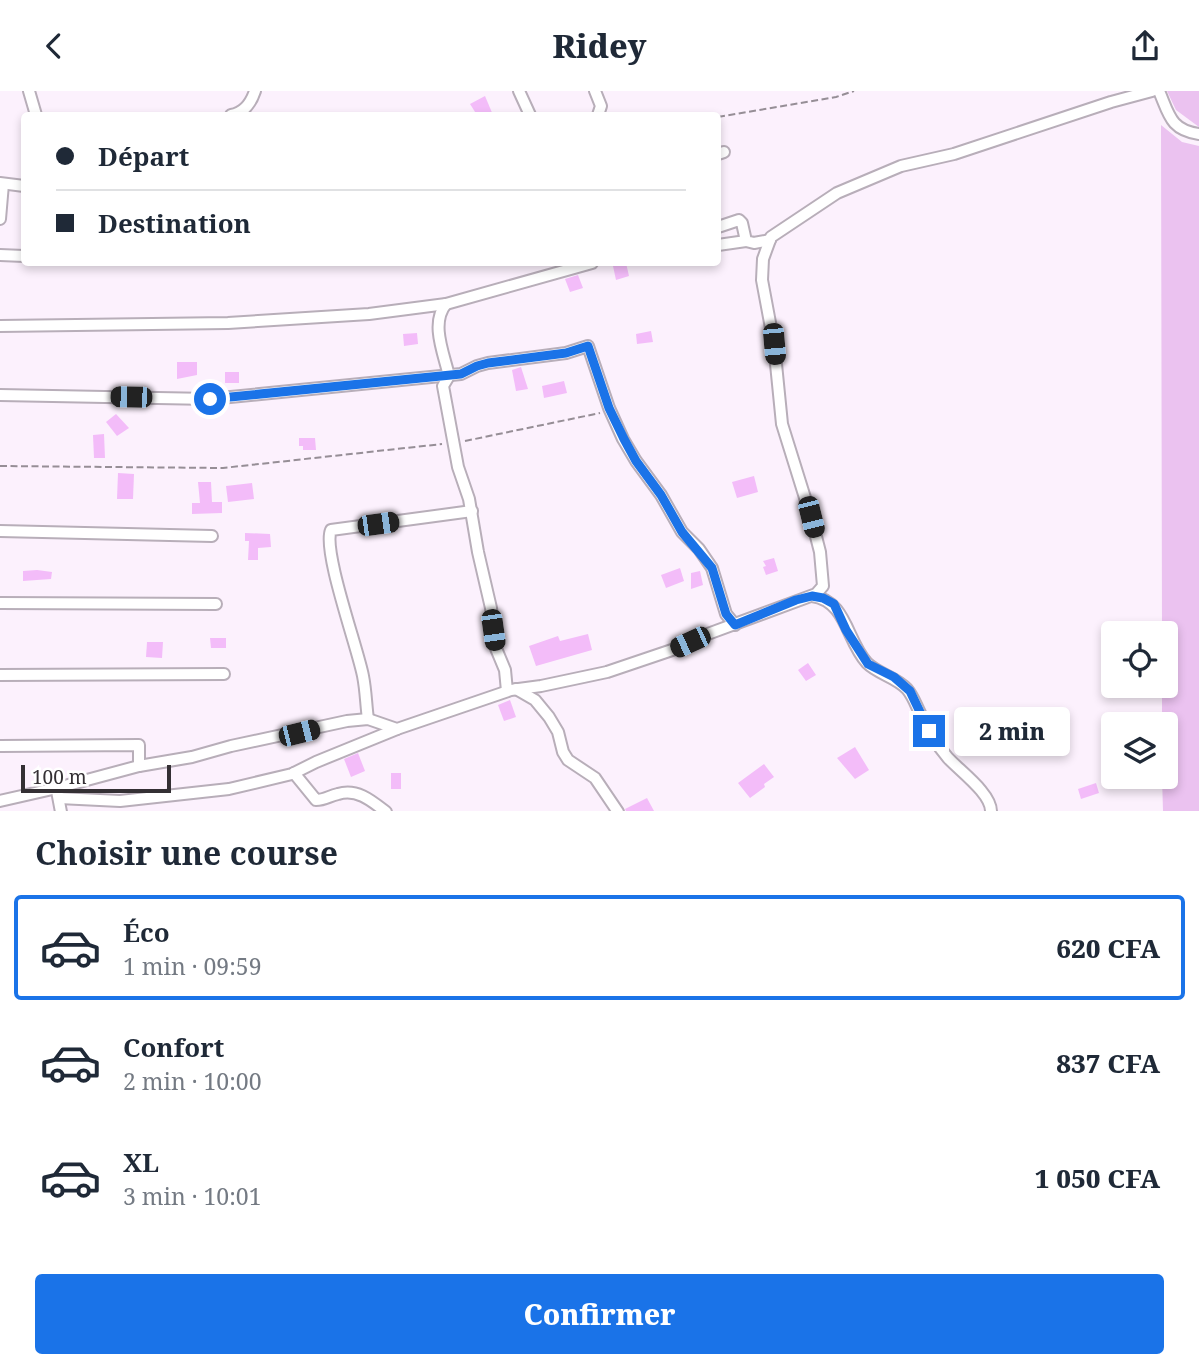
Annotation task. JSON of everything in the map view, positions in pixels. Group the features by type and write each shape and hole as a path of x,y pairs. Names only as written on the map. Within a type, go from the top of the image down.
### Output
{"street":[{"path":"29,91 35,112"},
{"path":"241,112 251,103 255,91"},
{"path":"519,91 529,112"},
{"path":"595,91 600,106 599,112"},
{"path":"721,245 770,240 837,193 892,170 965,151 1099,106 1153,91"},
{"path":"1158,91 1166,113 1178,128 1199,134"},
{"path":"0,219 2,184 21,186"},
{"path":"721,226 739,220 746,241"},
{"path":"770,240 763,259 762,280 774,344 782,424 820,552 823,586 812,596"},
{"path":"0,255 21,256"},
{"path":"0,326 228,323 369,314 446,304 581,266"},
{"path":"446,304 439,312 437,324 454,443 458,467 472,511 491,608 495,646 512,690 535,700 558,732 568,760 595,778 618,811"},
{"path":"0,395 210,399 434,377 446,381 488,363 566,353 588,346 610,411 636,461 661,495 682,532 712,568 726,614 735,625"},
{"path":"368,719 363,675 350,632 328,536 331,530 472,511"},
{"path":"0,531 212,536"},
{"path":"58,793 120,801 229,789 294,773 326,757 397,729 512,690 607,672 812,596 834,604 846,630 868,664 894,677 910,691 929,731 948,758 992,806 991,811"},
{"path":"0,603 216,604"},
{"path":"0,675 224,674"},
{"path":"0,801 58,793 139,766 192,757 231,746 347,722 368,719 397,729"},
{"path":"0,746 139,745 139,766"},
{"path":"294,773 316,800 326,800 339,793 354,792 386,811"},
{"path":"58,793 61,811"}],"path":[{"path":"721,116 836,97 854,91"},
{"path":"0,466 223,468 454,443 610,411"}],"shaded area":[{"path":"1167,91 1199,91 1199,127 1176,110"},
{"path":"1161,125 1182,142 1199,146 1199,811 1163,811 1162,789 1178,789 1178,712 1162,712 1162,698 1178,698 1178,621 1162,621"}],"building":[{"path":"485,96 492,112 475,112 470,104"},
{"path":"613,266 627,266 629,276 616,280"},
{"path":"578,275 583,288 570,292 565,279"},
{"path":"651,331 653,342 637,344 636,334"},
{"path":"417,333 418,344 404,346 403,334"},
{"path":"177,362 197,362 197,375 177,379"},
{"path":"521,367 528,389 516,391 512,370"},
{"path":"225,372 239,372 239,383 225,383"},
{"path":"564,381 567,393 544,398 542,386"},
{"path":"116,414 129,428 117,436 106,422"},
{"path":"104,434 105,458 94,458 93,435"},
{"path":"299,438 315,438 316,450 303,450 303,446 299,446"},
{"path":"118,473 134,474 133,499 117,499"},
{"path":"754,476 758,492 737,498 732,482"},
{"path":"198,482 211,482 212,502 222,502 222,513 192,514 192,503 200,503"},
{"path":"252,483 254,499 228,502 226,486"},
{"path":"245,533 270,534 271,547 258,548 258,560 248,560 249,541 245,541"},
{"path":"774,558 778,571 766,575 763,561"},
{"path":"680,568 684,581 666,588 661,575"},
{"path":"23,571 52,572 51,579 23,581"},
{"path":"700,571 703,585 691,589 691,573"},
{"path":"588,634 592,650 536,666 529,646 558,636 560,641"},
{"path":"210,638 226,638 226,648 211,648"},
{"path":"147,642 163,642 162,658 146,657"},
{"path":"808,663 816,675 806,681 798,670"},
{"path":"510,700 516,717 504,721 498,705"},
{"path":"855,747 869,770 855,779 837,758"},
{"path":"358,753 365,771 351,777 344,759"},
{"path":"764,764 774,777 750,798 738,783"},
{"path":"391,773 401,773 401,789 391,789"},
{"path":"1096,783 1099,793 1081,799 1078,789"},
{"path":"647,798 654,811 626,811 625,809"}],"route":[{"path":"210,399 461,374 488,363 566,353 588,346 609,408 624,439 682,532 699,549 712,568 726,614 735,625 812,596 834,604 846,630 868,664 894,677 910,691 929,731"}]}
